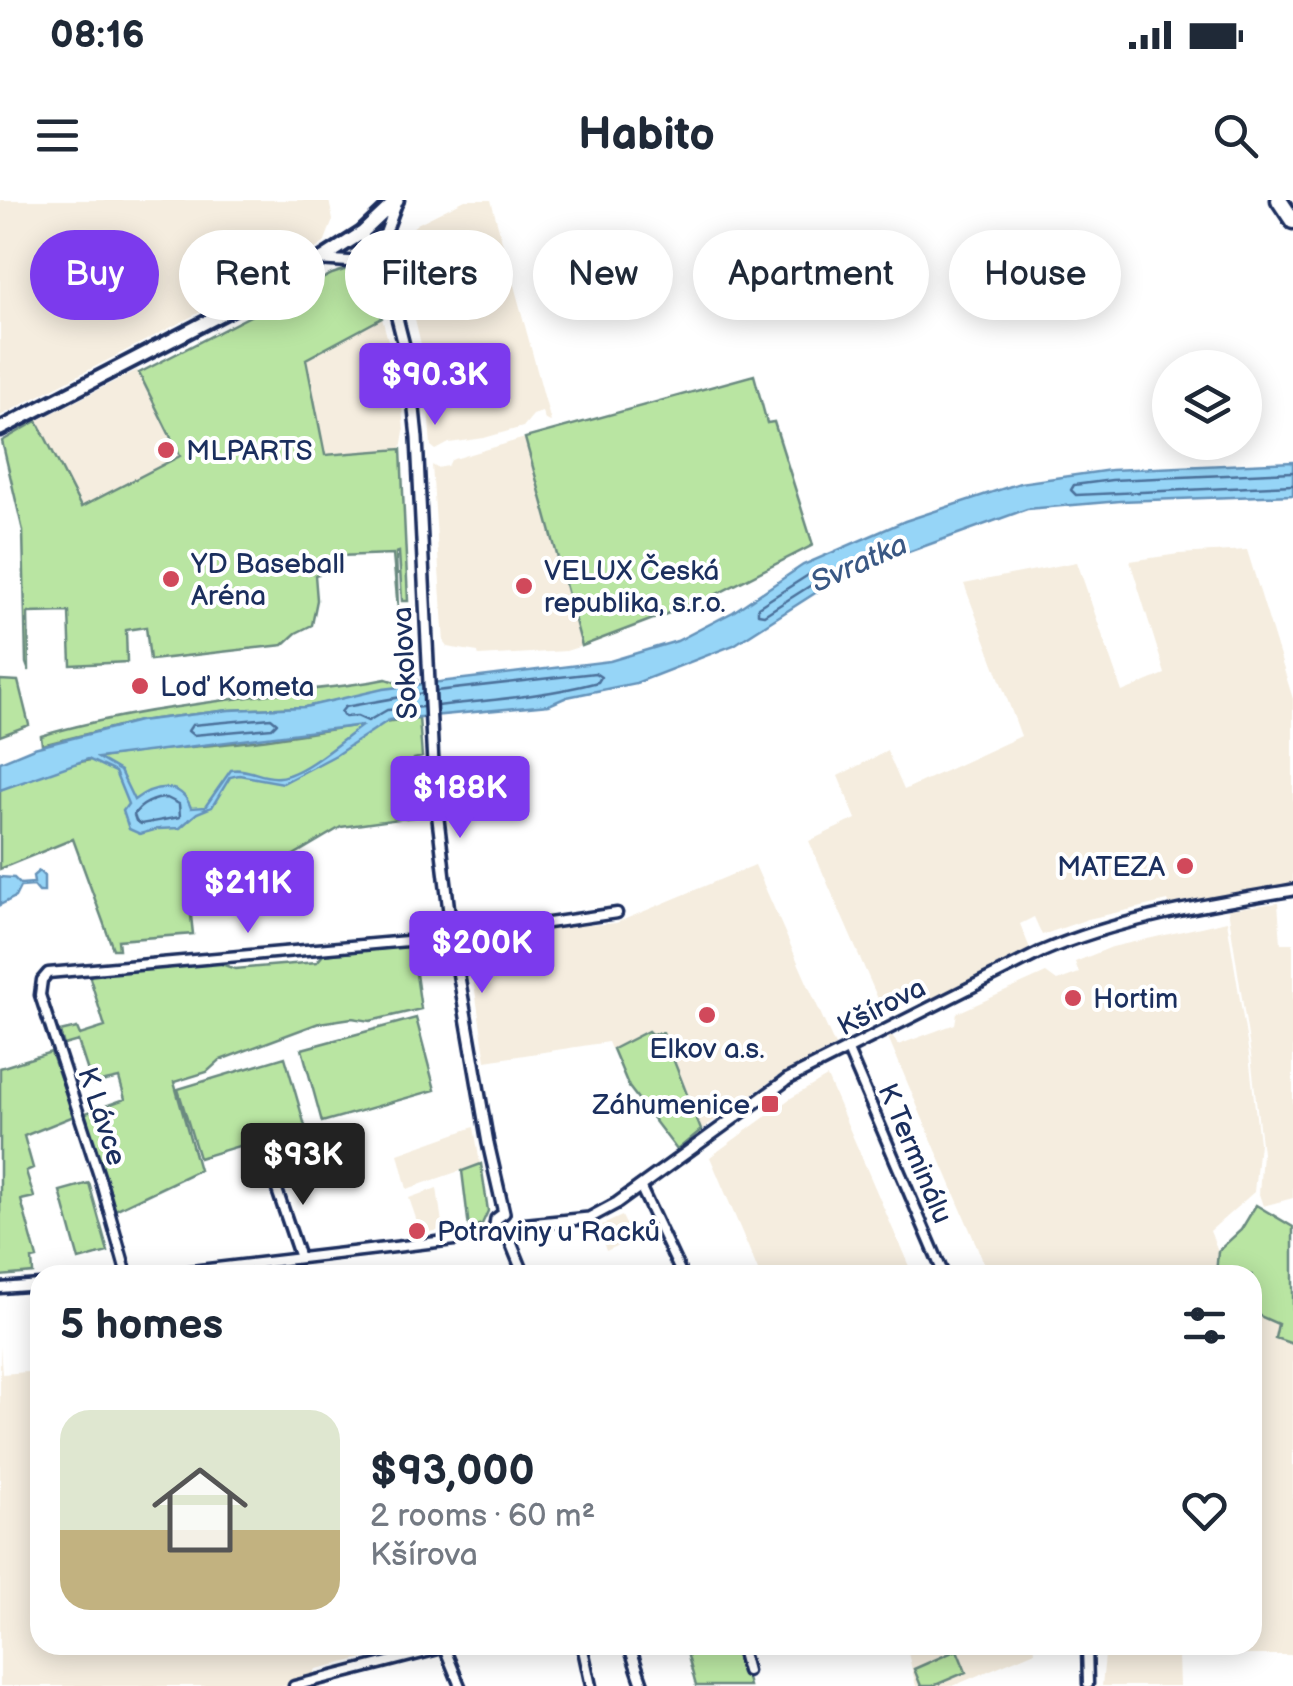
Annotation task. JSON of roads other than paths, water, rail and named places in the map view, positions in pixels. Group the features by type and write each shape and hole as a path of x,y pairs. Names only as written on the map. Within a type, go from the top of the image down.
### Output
{"highway":[{"path":"1279,200 1293,221"}],"main road":[{"path":"365,230 398,200"},
{"path":"0,429 209,320"}],"street":[{"path":"387,230 398,200"},
{"name":"Sokolova","path":"398,320 410,369 430,732 452,938 504,1213"},
{"name":"Kšírova","path":"520,1226 590,1218 617,1204 775,1087 846,1048 1076,937 1215,903 1293,890"},
{"path":"452,938 618,913"},
{"name":"K Lávce","path":"124,1265 40,995 42,980 48,973 452,938"},
{"name":"K Terminálu","path":"846,1048 940,1265"},
{"path":"270,1170 300,1258"},
{"path":"640,1186 677,1265"},
{"path":"504,1213 514,1215 520,1226 516,1235 500,1236 496,1219 504,1213"},
{"path":"241,1265 471,1238 496,1230"},
{"path":"509,1238 520,1265"},
{"path":"0,1288 30,1286"},
{"path":"294,1686 416,1655"},
{"path":"451,1655 460,1686"},
{"path":"584,1655 591,1686"},
{"path":"632,1655 643,1686"},
{"path":"743,1655 748,1671"},
{"path":"1087,1655 1088,1684"}],"water":[{"name":"Svratka","path":"1293,462 1293,495 1120,501 1027,509 842,576 734,645 636,683 567,697 549,705 389,720 336,755 283,783 230,777 212,807 197,813 180,828 140,834 129,829 123,811 128,804 115,772 88,759 0,790 0,762 34,748 139,721 229,710 305,707 383,689 610,661 677,641 733,612 803,565 905,521 1020,483 1111,470","holes":["363,725 311,764 289,775 273,777 231,770 205,807 191,808 181,793 166,788 134,800 120,771 98,758"]},
{"path":"39,871 44,876 44,892 34,886 20,887 15,897 0,905 0,877 14,878 20,884 34,883 33,876"}],"place":[{"name":"MLPARTS","path":"166,450"},
{"name":"YD Baseball Aréna","path":"171,579"},
{"name":"VELUX Česká republika, s.r.o.","path":"524,586"},
{"name":"Loď Kometa","path":"140,686"},
{"name":"MATEZA","path":"1185,866"},
{"name":"Hortim","path":"1073,998"},
{"name":"Elkov a.s.","path":"707,1015"},
{"name":"Záhumenice","path":"770,1104"},
{"name":"Potraviny u Racků","path":"417,1231"}]}
